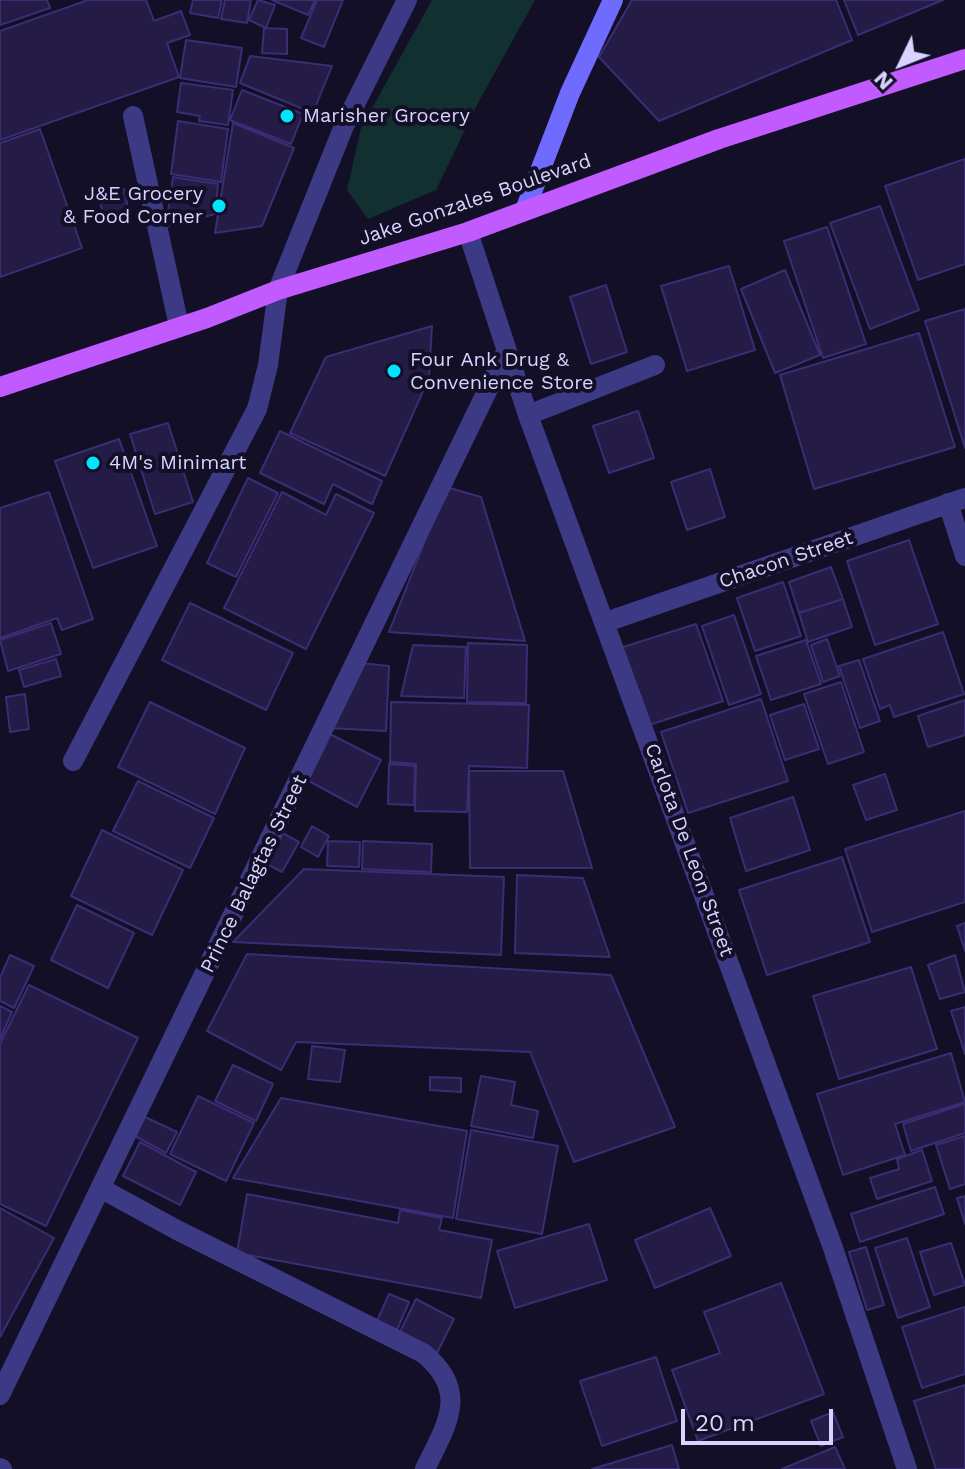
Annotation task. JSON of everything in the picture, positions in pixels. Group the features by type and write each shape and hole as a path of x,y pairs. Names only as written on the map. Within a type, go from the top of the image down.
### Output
{"main road":[{"name":"Jake Gonzales Boulevard","path":"0,387 278,290 468,232 719,139 965,59"}],"street":[{"path":"73,761 257,409 268,365 278,290 344,126 407,0"},
{"path":"525,210 570,93 613,0"},
{"path":"133,116 179,326"},
{"name":"Carlota De Leon Street","path":"468,232 528,415 833,1248 907,1469"},
{"name":"Prince Balagtas Street","path":"0,1395 506,352"},
{"path":"528,415 655,365"},
{"path":"956,501 965,556"},
{"name":"Chacon Street","path":"606,622 956,501"},
{"path":"102,1189 423,1353 437,1364 447,1377 452,1394 450,1412 425,1469"}],"green space":[{"path":"432,0 535,0 478,103 436,190 368,219 347,190 361,128"}],"building":[{"path":"0,0 47,0 50,8 0,25"},
{"path":"88,0 146,0 154,21 181,11 190,35 167,43 179,77 0,140 0,31"},
{"path":"193,0 222,0 218,18 190,13"},
{"path":"225,0 251,0 247,23 221,19"},
{"path":"258,0 275,5 266,28 249,20"},
{"path":"272,0 315,0 308,15"},
{"path":"317,0 343,0 324,47 301,38"},
{"path":"632,0 836,0 852,40 659,121 599,57"},
{"path":"844,0 943,0 858,35"},
{"path":"264,28 287,29 287,54 262,53"},
{"path":"186,40 242,48 236,87 180,78"},
{"path":"250,56 332,66 313,113 240,83"},
{"path":"181,83 233,90 228,125 199,121 200,116 177,112"},
{"path":"242,90 303,114 291,144 230,120"},
{"path":"178,121 228,129 221,182 171,174"},
{"path":"233,123 294,148 262,226 215,233"},
{"path":"40,129 82,248 0,277 0,143"},
{"path":"965,159 965,264 918,280 885,186"},
{"path":"173,177 218,184 215,214 166,227"},
{"path":"124,189 129,212 104,218 98,195"},
{"path":"880,206 919,310 870,329 830,223"},
{"path":"827,227 866,344 823,358 784,241"},
{"path":"729,266 755,350 687,371 661,286"},
{"path":"785,270 820,355 775,373 741,289"},
{"path":"606,285 627,352 591,364 570,297"},
{"path":"965,309 965,448 925,321"},
{"path":"432,326 429,378 385,476 290,433 326,357"},
{"path":"919,333 955,447 814,489 780,375"},
{"path":"638,411 654,458 609,473 593,426"},
{"path":"168,423 193,502 155,514 130,434"},
{"path":"280,431 382,481 372,504 333,484 324,504 260,473"},
{"path":"119,439 157,546 93,568 55,461"},
{"path":"710,469 725,517 687,530 671,482"},
{"path":"248,478 278,493 236,577 207,563"},
{"path":"446,487 481,497 525,641 389,632"},
{"path":"49,492 93,619 62,630 57,618 0,638 0,508"},
{"path":"282,492 326,515 336,494 374,513 306,649 224,608"},
{"path":"909,540 938,624 875,645 847,561"},
{"path":"831,567 843,599 799,613 789,582"},
{"path":"783,582 801,636 755,651 737,598"},
{"path":"843,599 852,627 808,642 799,613"},
{"path":"190,603 293,653 266,710 162,660"},
{"path":"734,615 761,694 729,705 702,626"},
{"path":"51,623 61,654 8,671 0,640"},
{"path":"696,624 723,701 646,726 620,648"},
{"path":"943,632 964,694 894,717 890,705 880,709 863,659"},
{"path":"827,639 840,676 823,682 811,645"},
{"path":"806,640 821,684 771,700 756,656"},
{"path":"468,643 527,645 526,703 467,702"},
{"path":"413,645 466,647 464,698 401,696"},
{"path":"56,659 61,676 24,687 19,670"},
{"path":"859,660 880,721 860,728 839,666"},
{"path":"359,663 389,666 386,731 327,728"},
{"path":"841,682 864,752 828,764 804,694"},
{"path":"25,694 29,729 10,732 6,697"},
{"path":"761,699 788,781 688,813 661,732"},
{"path":"965,700 965,735 928,747 918,716"},
{"path":"150,702 245,748 215,814 118,767"},
{"path":"391,702 529,705 527,768 469,766 467,812 415,811 416,764 390,762"},
{"path":"804,704 819,749 785,760 770,715"},
{"path":"328,733 381,760 357,807 305,779"},
{"path":"389,764 415,766 414,805 388,804"},
{"path":"469,771 563,771 592,868 470,868"},
{"path":"885,774 897,810 866,820 853,785"},
{"path":"138,781 214,818 190,868 113,831"},
{"path":"793,797 810,850 746,871 730,818"},
{"path":"965,811 965,902 872,932 845,849"},
{"path":"312,826 329,836 318,857 301,847"},
{"path":"102,830 183,870 152,935 71,896"},
{"path":"279,831 299,842 282,872 261,861"},
{"path":"328,841 360,842 359,867 327,866"},
{"path":"363,841 432,844 431,872 362,869"},
{"path":"842,857 870,942 767,975 739,890"},
{"path":"304,869 504,877 501,955 233,942"},
{"path":"517,875 583,878 610,957 515,953"},
{"path":"77,905 134,933 108,988 51,960"},
{"path":"965,923 965,951 957,926"},
{"path":"247,954 611,975 675,1127 574,1162 530,1052 296,1042 281,1070 207,1031"},
{"path":"10,955 34,966 14,1008 0,1001 0,978"},
{"path":"955,955 965,992 940,999 928,965"},
{"path":"911,967 937,1049 839,1079 813,996"},
{"path":"29,985 138,1038 46,1226 0,1204 0,1044"},
{"path":"0,1006 12,1012 0,1039"},
{"path":"965,1007 965,1054 951,1011"},
{"path":"312,1046 345,1050 340,1082 308,1079"},
{"path":"951,1053 965,1102 895,1124 905,1155 843,1175 817,1094"},
{"path":"233,1065 273,1084 256,1121 215,1101"},
{"path":"481,1076 515,1082 511,1105 538,1111 533,1138 471,1126"},
{"path":"430,1077 461,1078 461,1092 430,1090"},
{"path":"198,1096 254,1123 226,1181 170,1154"},
{"path":"281,1098 467,1131 453,1218 233,1178"},
{"path":"965,1104 965,1133 911,1151 903,1124"},
{"path":"145,1117 177,1132 166,1153 135,1136"},
{"path":"471,1130 558,1146 542,1234 456,1219"},
{"path":"965,1136 965,1184 950,1189 936,1145"},
{"path":"140,1142 196,1172 180,1205 123,1176"},
{"path":"922,1150 932,1181 877,1199 870,1178 899,1169 897,1159"},
{"path":"935,1187 944,1214 860,1242 851,1214"},
{"path":"247,1194 398,1223 400,1210 442,1218 439,1230 492,1240 481,1298 237,1253"},
{"path":"965,1196 965,1224 957,1198"},
{"path":"0,1208 54,1238 0,1337"},
{"path":"710,1208 731,1256 655,1288 635,1240"},
{"path":"589,1224 607,1280 515,1308 497,1251"},
{"path":"907,1238 930,1307 898,1318 875,1248"},
{"path":"951,1243 965,1285 934,1295 920,1252"},
{"path":"866,1247 884,1305 867,1310 849,1252"},
{"path":"781,1283 824,1394 698,1441 672,1370 720,1353 704,1312"},
{"path":"389,1294 409,1302 397,1330 377,1321"},
{"path":"416,1299 454,1319 437,1353 399,1334"},
{"path":"965,1307 965,1374 922,1388 902,1327"},
{"path":"656,1357 677,1421 602,1446 580,1381"},
{"path":"965,1385 965,1469 936,1469 914,1401"},
{"path":"833,1412 843,1437 821,1446 811,1421"},
{"path":"672,1445 679,1469 592,1469"},
{"path":"835,1447 845,1469 782,1469"}],"place":[{"name":"Marisher Grocery","path":"287,116"},
{"name":"J&E Grocery & Food Corner","path":"219,206"},
{"name":"Four Ank Drug & Convenience Store","path":"394,371"},
{"name":"4M's Minimart","path":"93,463"}]}
